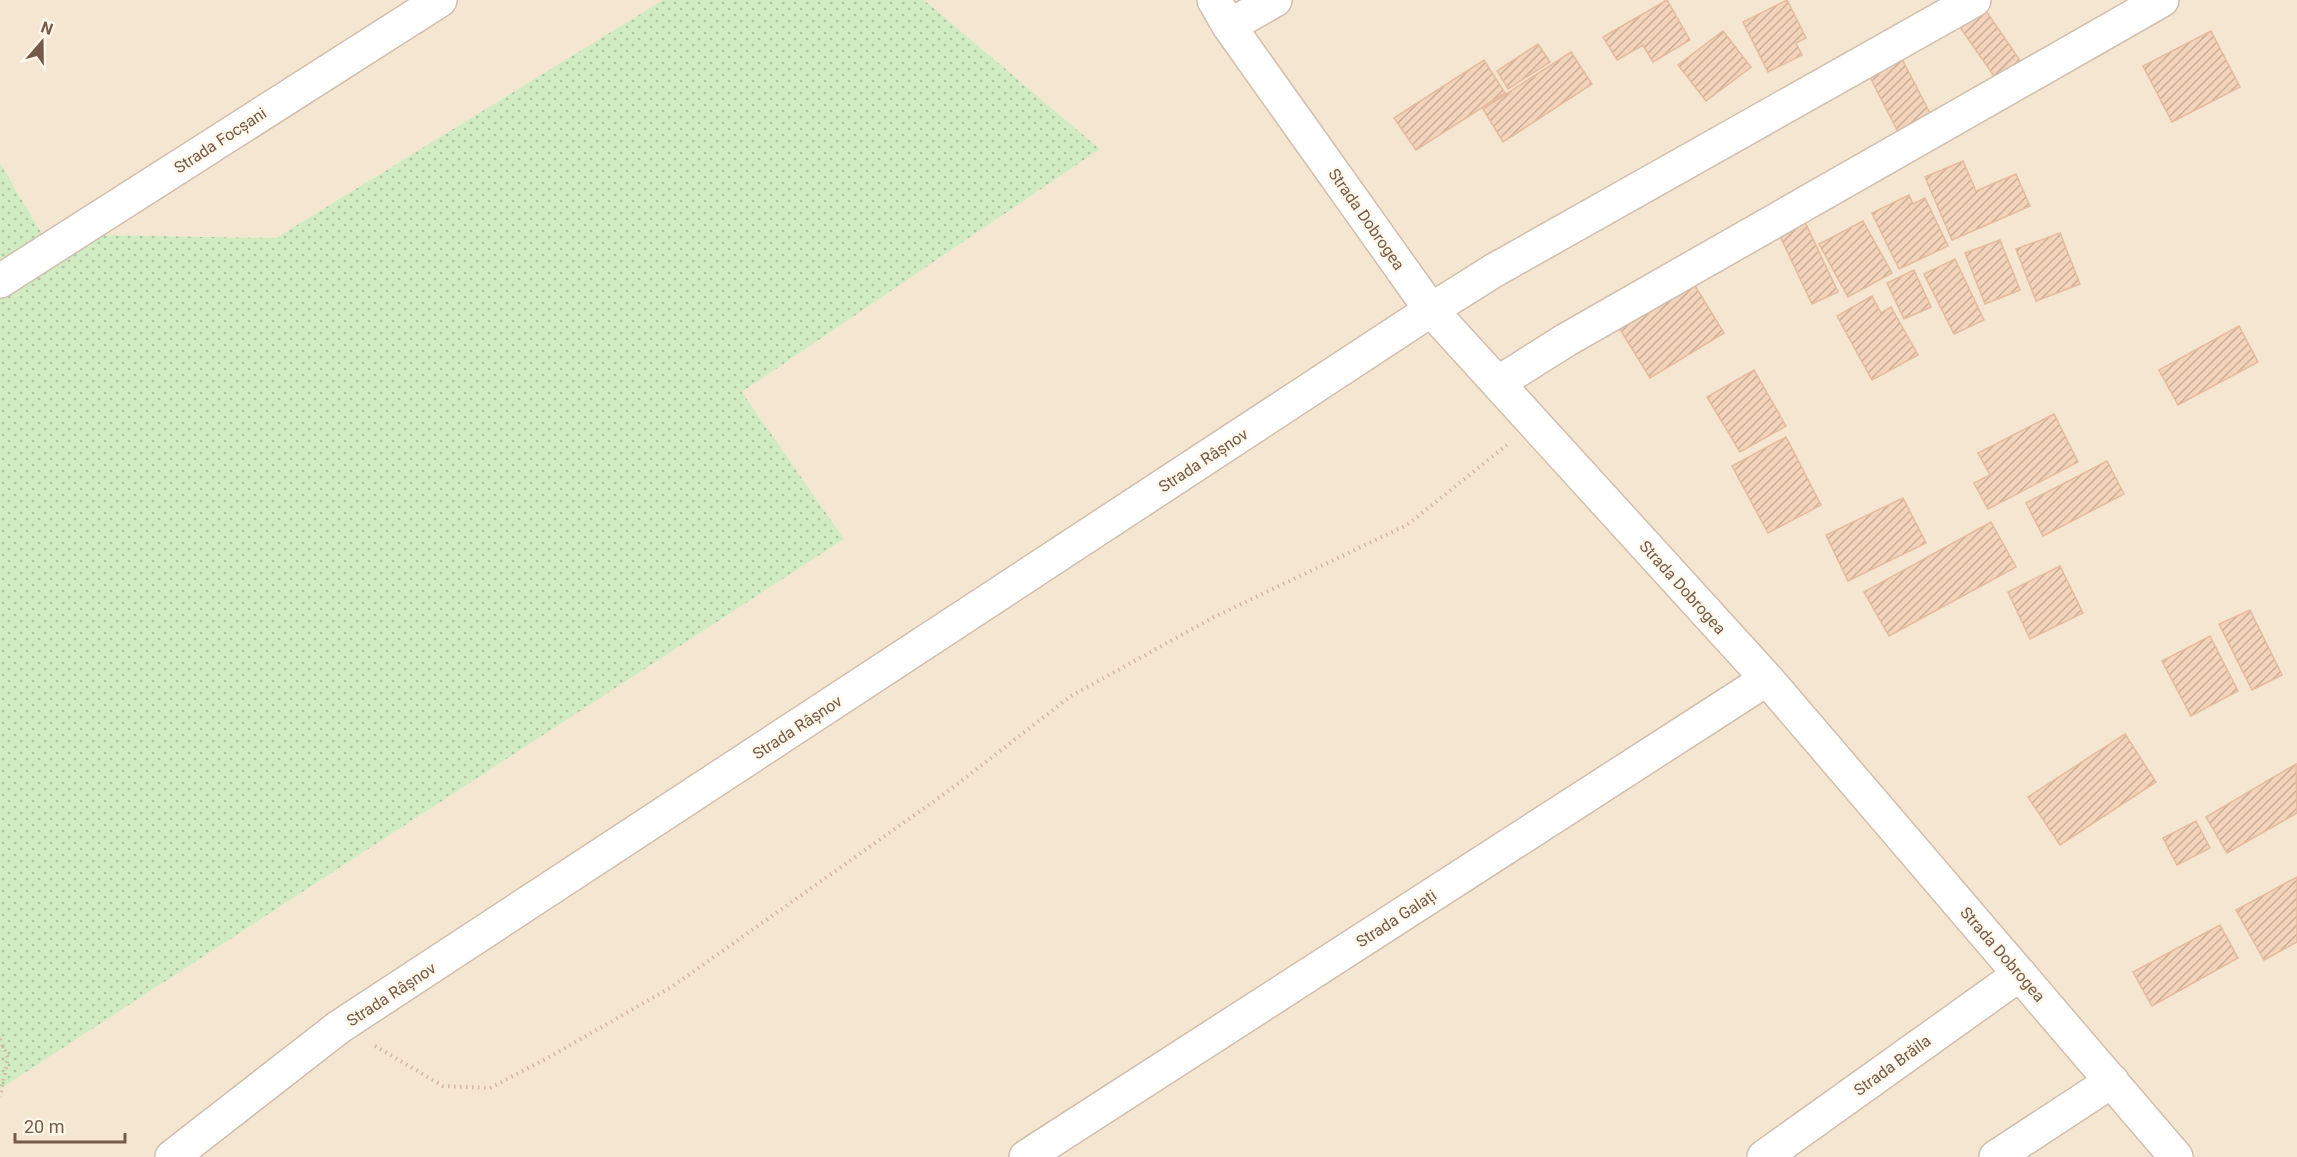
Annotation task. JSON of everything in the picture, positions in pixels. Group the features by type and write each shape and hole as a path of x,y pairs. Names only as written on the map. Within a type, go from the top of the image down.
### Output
{"street":[{"name":"Strada Focșani","path":"0,281 440,0"},
{"path":"1222,13 1275,0"},
{"name":"Strada Râșnov","path":"172,1157 339,1028 1431,310 1493,271 1974,0"},
{"path":"1498,383 1566,340 2162,0"},
{"name":"Strada Dobrogea","path":"1222,13 1431,310 1767,679 2176,1157"},
{"name":"Strada Galați","path":"1026,1157 1767,679"},
{"name":"Strada Brăila","path":"1764,1157 2020,974"},
{"path":"1996,1157 2112,1081"}],"path":[{"path":"339,1028 400,1059 443,1086 490,1088 553,1055 673,986 947,792 1071,696 1214,616 1407,525 1535,423"},
{"path":"0,1039 8,1058 0,1097"}],"shaded area":[{"path":"0,0 663,0 276,238 42,234 0,163"},
{"path":"924,0 2297,0 2297,1157 0,1157 0,1089 844,539 742,392 1100,149"}],"green space":[{"path":"663,0 924,0 1100,149 742,392 844,539 0,1089 0,163 42,234 276,238"}],"building":[{"path":"1667,0 1690,40 1653,62 1643,45 1617,60 1603,37"},
{"path":"1787,0 1806,38 1796,43 1802,55 1768,72 1743,22"},
{"path":"1982,5 2021,62 1996,79 1957,23"},
{"path":"1723,31 1751,67 1706,101 1678,65"},
{"path":"2211,31 2240,87 2172,122 2143,66"},
{"path":"1538,44 1550,62 1508,89 1497,71"},
{"path":"1571,52 1592,84 1503,142 1483,109"},
{"path":"1902,59 1931,115 1898,132 1869,75"},
{"path":"1484,60 1505,93 1416,150 1394,118"},
{"path":"1963,161 1976,191 2016,174 2030,206 1952,240 1925,177"},
{"path":"1909,195 1913,204 1925,198 1948,246 1899,269 1872,213"},
{"path":"1804,220 1838,292 1812,304 1778,232"},
{"path":"1863,221 1892,273 1848,297 1819,244"},
{"path":"2060,233 2080,284 2036,301 2016,249"},
{"path":"2000,240 2020,290 1985,304 1965,253"},
{"path":"1955,259 1984,320 1954,334 1924,274"},
{"path":"1914,270 1931,307 1904,319 1887,283"},
{"path":"1692,281 1724,333 1650,378 1618,326"},
{"path":"1872,296 1881,313 1891,307 1918,355 1872,380 1837,316"},
{"path":"2239,326 2258,362 2178,405 2159,370"},
{"path":"1754,370 1786,426 1740,452 1707,397"},
{"path":"2054,414 2078,462 1988,509 1974,483 1990,475 1978,453"},
{"path":"1786,437 1821,505 1768,533 1732,466"},
{"path":"2107,461 2124,494 2043,536 2026,503"},
{"path":"1903,498 1926,543 1848,581 1826,535"},
{"path":"1991,522 2016,567 1889,636 1864,592"},
{"path":"2060,566 2083,613 2030,639 2008,592"},
{"path":"2250,610 2282,675 2252,690 2219,624"},
{"path":"2210,636 2238,691 2191,716 2162,661"},
{"path":"2125,734 2156,782 2060,845 2028,797"},
{"path":"2296,764 2297,813 2227,853 2206,817"},
{"path":"2196,821 2210,848 2177,865 2163,838"},
{"path":"2297,877 2297,942 2264,960 2236,910"},
{"path":"2220,925 2238,958 2152,1006 2133,972"}]}
